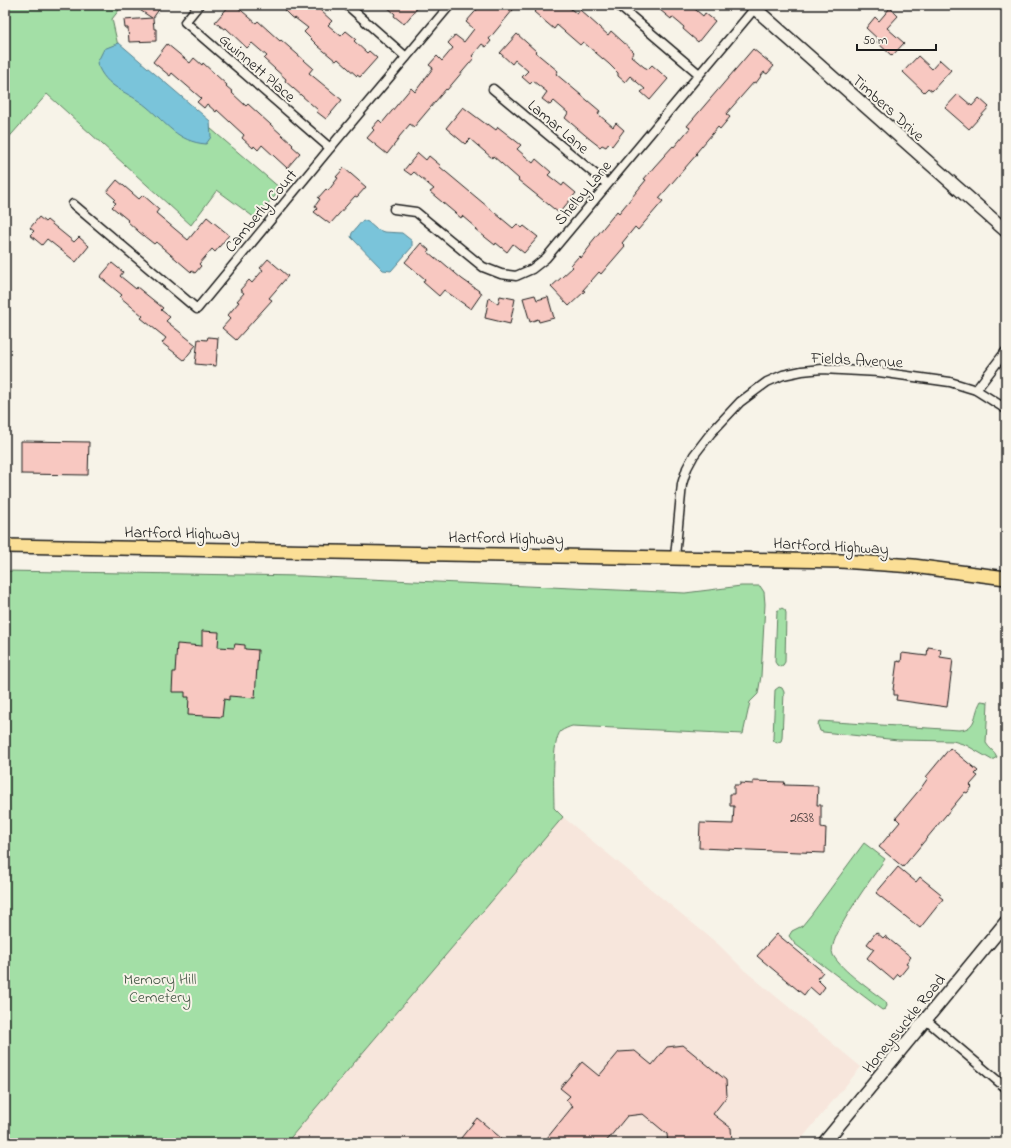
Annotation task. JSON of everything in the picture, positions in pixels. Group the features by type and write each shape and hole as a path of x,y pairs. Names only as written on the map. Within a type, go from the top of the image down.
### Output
{"main road":[{"name":"Hartford Highway","path":"5,546 841,561 913,566 1006,578"}],"street":[{"name":"Gwinnett Place","path":"199,5 185,22 330,148"},
{"path":"347,5 406,57"},
{"name":"Camberly Court","path":"73,204 198,308 450,5"},
{"path":"618,5 699,74"},
{"name":"Shelby Lane","path":"394,209 416,212 483,267 501,274 516,276 532,269 546,258 699,74 753,6"},
{"name":"Timbers Drive","path":"753,6 1005,229"},
{"name":"Lamar Lane","path":"493,89 607,184"},
{"path":"976,390 1006,351"},
{"name":"Fields Avenue","path":"674,557 682,484 687,468 694,455 711,433 740,402 767,382 783,375 822,369 854,370 916,376 950,382 976,390 1006,409"},
{"name":"Honeysuckle Road","path":"824,1143 1006,922"},
{"path":"926,1020 1006,1088"}],"shaded area":[{"path":"563,817 718,944 744,970 861,1067 798,1143 286,1143"}],"green space":[{"path":"5,5 123,5 112,19 119,50 281,189 255,218 217,190 191,225 47,94 5,142"},
{"name":"Memory Hill Cemetery","path":"5,571 301,576 685,593 741,586 760,586 764,592 765,604 761,676 758,694 750,702 743,734 572,726 561,731 558,736 554,755 554,808 563,817 286,1143 5,1143"},
{"path":"782,608 786,613 785,662 780,667 775,662 777,611"},
{"path":"779,687 782,688 784,692 782,738 781,741 777,743 773,738 775,690"},
{"path":"981,701 988,702 986,743 997,757 992,760 966,745 953,741 898,740 823,732 820,731 818,725 819,721 959,730 965,729 972,724"},
{"path":"864,843 885,859 843,922 836,936 833,947 833,955 850,974 886,1002 887,1006 882,1010 795,944 789,936 792,931 802,926 811,915"}],"water":[{"path":"119,43 210,121 211,137 206,144 188,140 180,136 147,107 118,89 106,79 97,63 104,49"},
{"path":"363,220 368,222 376,229 384,232 402,233 412,241 412,247 391,271 383,270 351,237 352,233"}],"building":[{"path":"132,5 162,5 153,18 154,29 156,29 156,41 129,42 128,28 125,28 124,20 152,18"},
{"path":"230,5 235,5 256,23 258,21 280,41 281,40 313,68 309,73 342,100 326,119 317,112 318,110 285,81 286,79 264,59 267,56 252,43 247,48 226,28 224,29 215,22"},
{"path":"279,5 316,5 332,21 328,25 341,36 346,31 356,39 354,41 367,53 369,51 377,58 360,77 357,76 338,59 336,61 318,46 304,32 308,28 295,18 294,19 291,17"},
{"path":"385,5 420,5 404,24 394,16 395,14"},
{"path":"481,5 517,5 489,39 491,41 486,47 482,44 472,56 474,58 447,90 446,89 414,127 410,124 387,154 367,138 374,130 372,128 379,120 382,123 411,88 415,92 433,68 429,65 437,56 442,61 453,48 448,43 455,35 464,42 474,29 466,22"},
{"path":"541,5 566,5 577,14 580,10 608,35 611,31 634,52 631,56 644,67 648,69 652,65 668,79 650,100 641,92 645,89 630,76 625,82 618,76 618,73 609,64 583,42 580,45 557,25 554,29 534,12"},
{"path":"654,5 690,5 703,16 705,13 715,21 698,42 683,29 684,27 672,17 671,19"},
{"path":"890,8 898,16 887,28 904,43 892,56 877,42 879,40 866,28 875,17 879,21"},
{"path":"517,34 536,51 535,52 558,71 556,74 600,111 598,114 613,127 616,123 624,130 612,146 609,143 606,147 602,145 600,147 591,140 565,118 568,113 554,101 550,105 542,99 547,92 533,81 530,84 522,77 528,71 515,60 512,64 500,53"},
{"path":"167,44 190,63 194,58 202,65 203,63 227,85 226,86 233,92 232,93 246,106 248,104 293,145 292,146 300,153 287,168 262,145 258,150 254,146 253,148 242,138 244,135 217,110 216,112 207,104 204,108 197,102 201,98 172,73 170,76 153,62"},
{"path":"753,49 774,66 767,74 764,72 756,83 754,82 726,114 730,117 720,129 718,127 659,198 663,201 638,230 635,227 622,243 625,246 601,274 599,272 583,290 585,291 569,306 551,287 573,267 571,265 579,256 581,258 591,245 590,244 617,211 619,213 646,180 644,179 654,167 690,128 687,126"},
{"path":"918,56 932,69 940,60 951,70 932,91 928,88 924,92 903,72"},
{"path":"958,94 972,106 979,98 989,107 969,129 945,108"},
{"path":"463,107 487,125 488,124 496,130 498,127 521,145 517,149 533,163 536,159 551,172 548,175 562,186 564,183 576,193 559,213 518,180 519,179 493,156 492,158 470,139 465,144 446,128"},
{"path":"418,153 426,160 429,156 513,228 517,224 522,228 524,226 538,237 524,253 513,244 507,252 496,243 495,245 462,216 461,218 430,192 434,189 414,172 411,175 404,170"},
{"path":"344,168 366,187 357,197 355,196 330,224 314,212 317,209 315,206 320,199 318,198 326,189 328,191 338,178 336,177"},
{"path":"117,180 139,199 143,195 159,209 156,213 188,240 207,217 229,235 215,252 212,249 199,264 201,266 195,273 192,271 191,272 156,242 154,244 139,232 127,221 128,220 112,207 116,203 113,201 115,199 107,192"},
{"path":"39,217 45,222 47,220 74,242 79,237 89,246 76,262 47,239 42,245 30,235 34,231 30,228"},
{"path":"421,243 429,250 428,252 440,262 441,261 462,279 482,293 471,309 444,290 439,296 423,282 425,279 405,262"},
{"path":"268,259 288,276 269,298 272,300 236,340 222,328 231,318 228,315 239,302 237,301 244,293 240,290 249,280 252,283 263,270 260,268"},
{"path":"112,263 123,272 120,276 136,289 137,287 163,308 161,310 170,317 166,321 196,345 184,360 162,343 166,338 141,318 143,316 120,297 122,295 100,277"},
{"path":"535,295 537,300 548,297 554,318 539,322 538,319 530,322 523,298"},
{"path":"500,296 515,299 510,324 485,318 489,298 498,304"},
{"path":"208,337 218,338 216,366 195,364 198,339 207,340"},
{"path":"21,441 89,442 88,475 21,474"},
{"path":"202,631 219,632 218,647 234,648 235,644 245,645 245,649 258,650 255,698 229,696 229,700 224,699 222,717 188,715 189,697 185,697 185,692 172,692 177,644 202,646"},
{"path":"928,647 941,649 940,657 953,659 947,707 896,700 897,695 894,695 893,690 897,661 901,662 902,653 927,656"},
{"path":"950,748 978,771 975,774 978,776 970,785 972,787 967,793 965,792 903,867 879,847 900,822 896,818 921,788 928,778 926,777"},
{"path":"753,781 785,782 784,785 818,786 817,805 821,805 821,827 826,828 825,853 699,848 700,823 733,824 734,806 730,806 730,794 734,794 734,785 740,785 740,783 753,784"},
{"path":"898,867 916,882 920,877 941,894 939,896 943,899 920,928 876,893"},
{"path":"876,932 883,938 885,936 911,957 906,963 909,965 900,976 898,974 893,980 867,958 874,949 867,944"},
{"path":"777,934 823,972 817,979 825,987 819,995 810,987 804,995 757,956"},
{"path":"683,1045 726,1080 727,1096 713,1114 731,1128 732,1143 668,1143 667,1134 643,1114 627,1116 605,1143 543,1143 573,1106 566,1100 570,1096 560,1088 582,1062 599,1076 619,1052 635,1051 652,1065 667,1047"},
{"path":"477,1118 507,1143 457,1143"}]}
